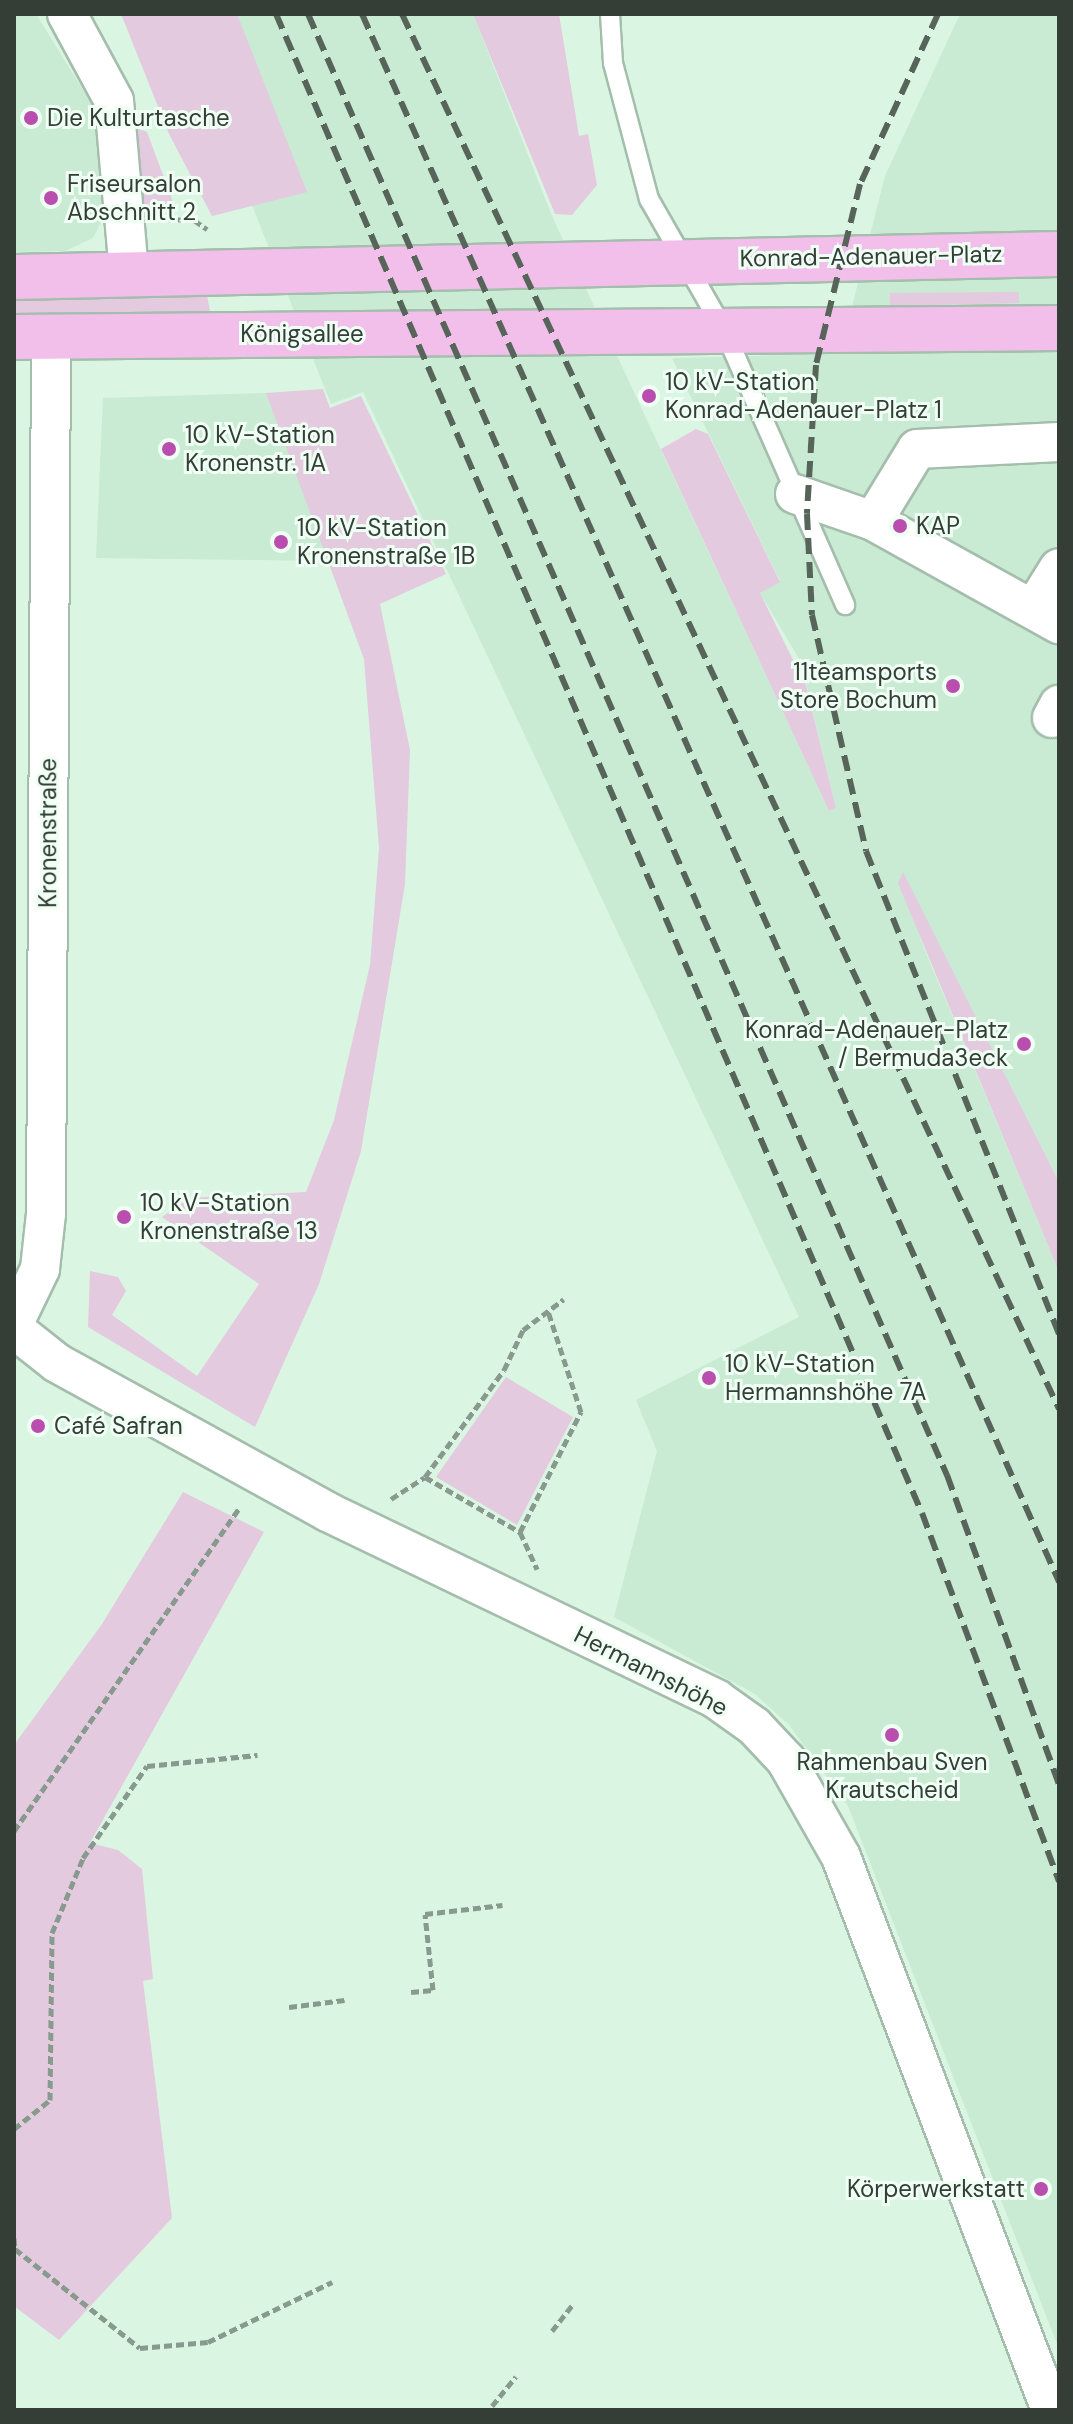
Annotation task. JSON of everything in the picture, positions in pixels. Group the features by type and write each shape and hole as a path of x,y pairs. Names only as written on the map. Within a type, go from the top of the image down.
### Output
{"main road":[{"name":"Konrad-Adenauer-Platz","path":"129,273 1059,254"},
{"path":"14,277 129,273"},
{"path":"723,328 1059,328"},
{"name":"Königsallee","path":"33,337 723,328"}],"street":[{"path":"67,14 114,101 129,273"},
{"name":"Kronenstraße","path":"14,1326 40,1269 46,1214 33,337"},
{"path":"873,521 917,449 1059,442"},
{"path":"795,494 873,521 1046,616 1059,568"},
{"name":"Hermannshöhe","path":"14,1326 57,1363 260,1474 543,1617 716,1699 754,1726 794,1773 841,1857 1051,2410"}],"lane":[{"path":"610,14 613,63 649,199 723,328 845,605"}],"path":[{"path":"147,218 194,220"},
{"path":"411,1487 425,1477 504,1370 523,1330 564,1299"},
{"path":"520,1532 581,1412 548,1311"},
{"path":"14,1831 260,1474"},
{"path":"425,1477 520,1532 536,1563 543,1617"},
{"path":"14,2129 50,2100 52,1933 83,1858 147,1766 257,1755"},
{"path":"411,1992 433,1990 425,1914 502,1905"},
{"path":"289,2007 345,2000"},
{"path":"14,2238 15,2249 140,2348 208,2342 332,2282"},
{"path":"552,2331 573,2304"},
{"path":"492,2406 516,2376"}],"shaded area":[{"path":"14,14 36,14 96,111 106,213 93,238 65,251 14,252"},
{"path":"121,14 237,14 307,192 212,216 169,134"},
{"path":"176,14 473,14 552,216 829,811 836,808 801,662 760,593 780,581 672,358 840,354 885,176 960,14 1059,14 1059,1182 903,873 921,941 1059,1272 1059,2349 848,1806 789,1725 755,1694 614,1617 657,1451 636,1400 799,1317 363,392 331,404"},
{"path":"473,14 559,14 579,136 588,134 597,185 572,215 555,214"},
{"path":"135,128 147,132 173,202 160,208 143,207"},
{"path":"1019,292 1019,303 890,306 890,293"},
{"path":"207,295 211,317 14,320 14,299"},
{"path":"323,389 330,408 361,396 446,574 380,604 410,750 405,884 361,1151 319,1284 255,1427 88,1327 90,1271 118,1277 126,1291 112,1315 197,1376 259,1284 162,1217 189,1198 306,1192 334,1120 370,965 379,848 364,659 266,393"},
{"path":"266,393 333,561 96,558 103,398"},
{"path":"696,429 708,434 780,582 760,593 795,664 800,661 836,808 829,811 661,449"},
{"path":"903,872 1059,1182 1059,1272 898,883"},
{"path":"506,1377 573,1417 517,1525 436,1477"},
{"path":"183,1492 264,1532 90,1843 118,1850 142,1869 153,1979 143,1981 172,2218 59,2340 14,2306 14,1745 102,1624"}],"railway":[{"path":"276,14 922,1513 1059,1881"},
{"path":"308,14 947,1475 1059,1784"},
{"path":"362,14 1059,1582"},
{"path":"402,14 1059,1409"},
{"path":"938,14 860,184 816,365 807,514 812,615 866,851 1059,1334"}],"place":[{"name":"Die Kulturtasche","path":"31,118"},
{"name":"Friseursalon Abschnitt 2","path":"51,198"},
{"name":"10 kV-Station Konrad-Adenauer-Platz 1","path":"649,396"},
{"name":"10 kV-Station Kronenstr. 1A","path":"169,449"},
{"name":"KAP","path":"900,526"},
{"name":"10 kV-Station Kronenstraße 1B","path":"281,542"},
{"name":"11teamsports Store Bochum","path":"953,686"},
{"name":"Konrad-Adenauer-Platz / Bermuda3eck","path":"1024,1044"},
{"name":"10 kV-Station Kronenstraße 13","path":"124,1217"},
{"name":"10 kV-Station Hermannshöhe 7A","path":"709,1378"},
{"name":"Café Safran","path":"38,1426"},
{"name":"Rahmenbau Sven Krautscheid","path":"892,1735"},
{"name":"Körperwerkstatt","path":"1041,2189"}]}
